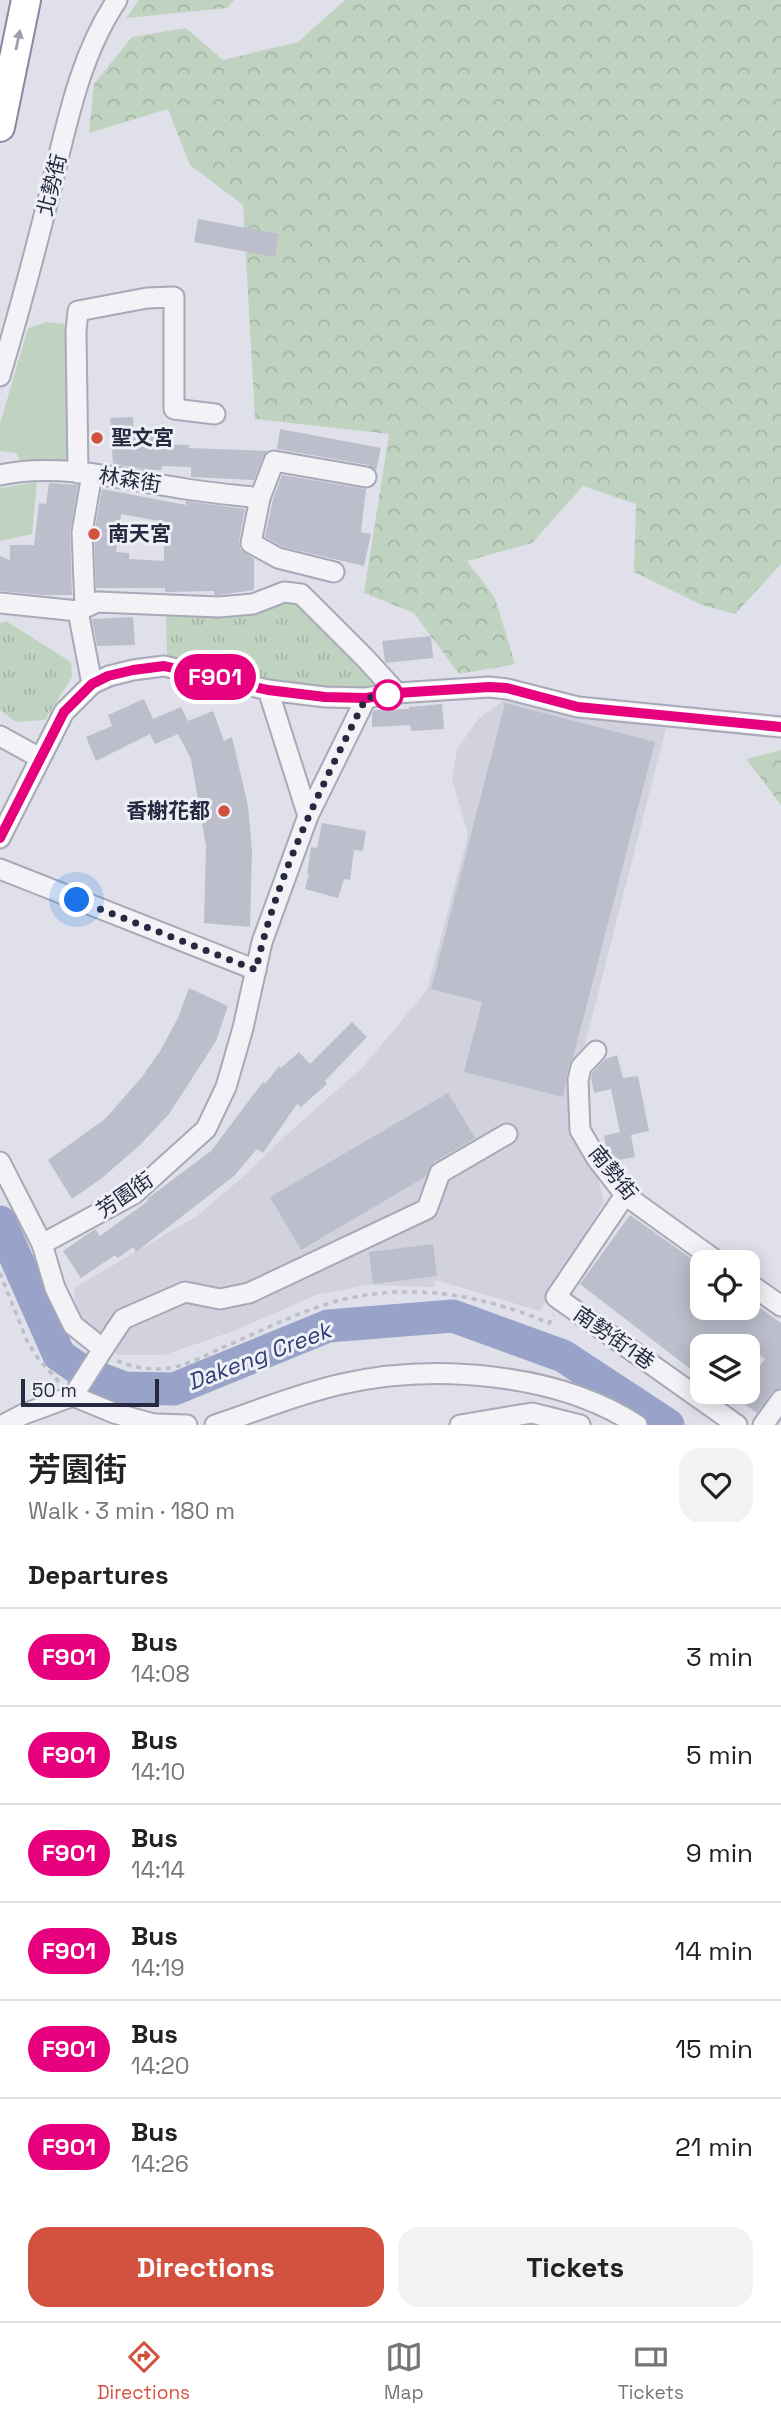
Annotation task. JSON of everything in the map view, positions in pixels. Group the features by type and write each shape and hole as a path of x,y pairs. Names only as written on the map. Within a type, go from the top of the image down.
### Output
{"highway":[{"path":"0,127 26,0"}],"street":[{"name":"北勢街","path":"0,376 26,291 79,79 102,22 117,0"},
{"path":"92,684 82,609 85,473 76,331 78,312 146,298 174,297 174,409 215,414"},
{"path":"334,572 278,558 251,543 260,498 274,461 366,477"},
{"name":"林森街","path":"0,475 16,471 85,473 188,490 260,498"},
{"path":"0,603 82,609 97,603 219,607 253,604 284,592 301,594 397,693"},
{"path":"0,838 64,712 92,684 108,676 133,670 164,666 268,690 325,697 366,698 397,693 507,688 578,707 781,727"},
{"path":"268,690 308,816"},
{"name":"芳園街","path":"42,1244 134,1194 206,1129 226,1087 243,1028 261,942 308,816 366,698"},
{"path":"0,736 40,758"},
{"path":"0,869 256,970"},
{"name":"南勢街","path":"596,1051 581,1067 578,1080 580,1130 597,1159 625,1195 701,1250"},
{"path":"4,1425 24,1413 76,1391 122,1319 185,1292 220,1299 249,1293 427,1209 440,1173 507,1134"},
{"path":"0,1162 42,1244 55,1288 73,1325 101,1352"},
{"name":"南勢街1巷","path":"625,1195 556,1297 737,1425"},
{"path":"760,1295 778,1314"},
{"path":"215,1425 341,1384 385,1376 428,1373 482,1376 559,1390 614,1410 637,1425"},
{"path":"76,1391 114,1413 156,1424 187,1425"},
{"path":"763,1425 781,1400"},
{"path":"460,1425 532,1413 580,1425"}],"path":[{"path":"591,1245 713,1334"},
{"path":"0,1273 27,1341 37,1357 76,1391"},
{"path":"101,1352 125,1364 144,1368 169,1368 193,1361 314,1308 376,1293 419,1291 463,1295 501,1304 549,1323 563,1301"},
{"path":"760,1339 778,1314"}],"shaded area":[{"path":"504,693 666,728 569,1107 598,1178 604,1202 540,1311 436,1280 434,1287 366,1285 316,1295 234,1331 164,1355 118,1355 76,1322 74,1288 197,1216 363,1067 427,990 468,835 452,779 457,749 479,718 501,703"}],"green space":[{"path":"139,0 234,0 227,8 126,18"},
{"path":"345,0 781,0 781,564 735,614 702,605 634,572 636,504 583,486 532,543 467,561 495,598 515,664 459,674 414,613 364,593 389,434 255,419 243,205 190,165 168,109 89,133 94,84 132,37 186,28 223,60 298,42"},
{"path":"47,322 64,324 69,328 71,459 65,465 22,462 16,453 0,451 0,424 28,328"},
{"path":"37,482 32,534 0,541 0,488"},
{"path":"282,600 298,602 383,688 347,692 274,680 167,656 166,615 243,612"},
{"path":"6,621 71,662 72,677 45,720 16,722 0,710 0,623"},
{"path":"781,750 781,805 746,759"}],"building":[{"path":"198,219 279,234 275,257 194,242"},
{"path":"133,417 134,436 163,437 162,444 189,445 189,448 268,451 254,480 191,477 191,467 162,466 162,470 148,470 113,464 110,418"},
{"path":"280,429 381,448 376,471 368,465 277,449"},
{"path":"282,475 366,489 361,532 371,534 364,566 283,547 265,537 273,499"},
{"path":"49,483 78,485 70,532 72,595 0,591 0,556 10,560 10,545 34,545 39,503 46,504"},
{"path":"102,489 186,505 186,501 245,509 239,541 240,549 254,559 254,590 214,595 214,591 165,592 165,588 96,588 94,533","holes":["121,514 164,522 164,561 129,559 129,553 116,552"]},
{"path":"133,617 135,645 97,646 92,619"},
{"path":"431,636 433,658 386,663 382,641"},
{"name":"香榭花都","path":"144,699 153,719 181,707 188,721 213,711 224,741 232,737 248,806 252,851 250,927 204,923 206,846 191,759 178,734 155,744 150,734 96,761 86,737 112,726 108,715"},
{"path":"505,703 655,742 573,1058 569,1064 563,1097 464,1072 482,1002 431,989"},
{"path":"442,704 444,729 411,731 410,725 372,727 374,710"},
{"path":"322,823 366,831 363,851 354,850 350,880 344,879 338,898 305,889 311,847 317,848"},
{"path":"189,988 228,1006 216,1041 169,1114 140,1145 102,1178 72,1199 48,1160 105,1119 142,1077 178,1018"},
{"path":"352,1022 367,1037 325,1081 327,1084 301,1107 297,1104 263,1153 257,1149 234,1176 136,1252 133,1247 118,1258 115,1255 81,1278 63,1251 95,1229 100,1236 148,1201 147,1199 211,1151 263,1082 265,1084 279,1066 281,1068 299,1052 310,1064"},
{"path":"617,1055 623,1078 638,1076 649,1131 631,1135 635,1157 614,1161 607,1152 604,1136 620,1132 611,1089 594,1093 591,1078 592,1073 605,1059"},
{"path":"448,1093 475,1138 434,1162 425,1177 301,1250 270,1197"},
{"path":"630,1215 690,1258 690,1320 760,1320 760,1308 781,1323 781,1388 772,1392 757,1413 744,1404 760,1404 760,1366 765,1359 760,1355 760,1334 690,1334 690,1369 580,1284"},
{"path":"433,1244 437,1276 373,1284 369,1252"}],"waterway":[{"name":"Dakeng Creek","path":"0,1222 59,1355 85,1373 124,1388 174,1389 328,1326 453,1316 563,1356 668,1425"}],"bus line":[{"name":"F901","path":"0,838 64,712 92,684 108,676 133,670 164,666 268,690 325,697 366,698 397,693 507,688 578,707 781,727"}],"place":[{"name":"聖文宮","path":"97,438"},
{"name":"南天宮","path":"94,534"},
{"name":"香榭花都","path":"224,811"}],"route":[{"path":"77,900 256,970 261,942 308,816 366,698 388,695"}]}
